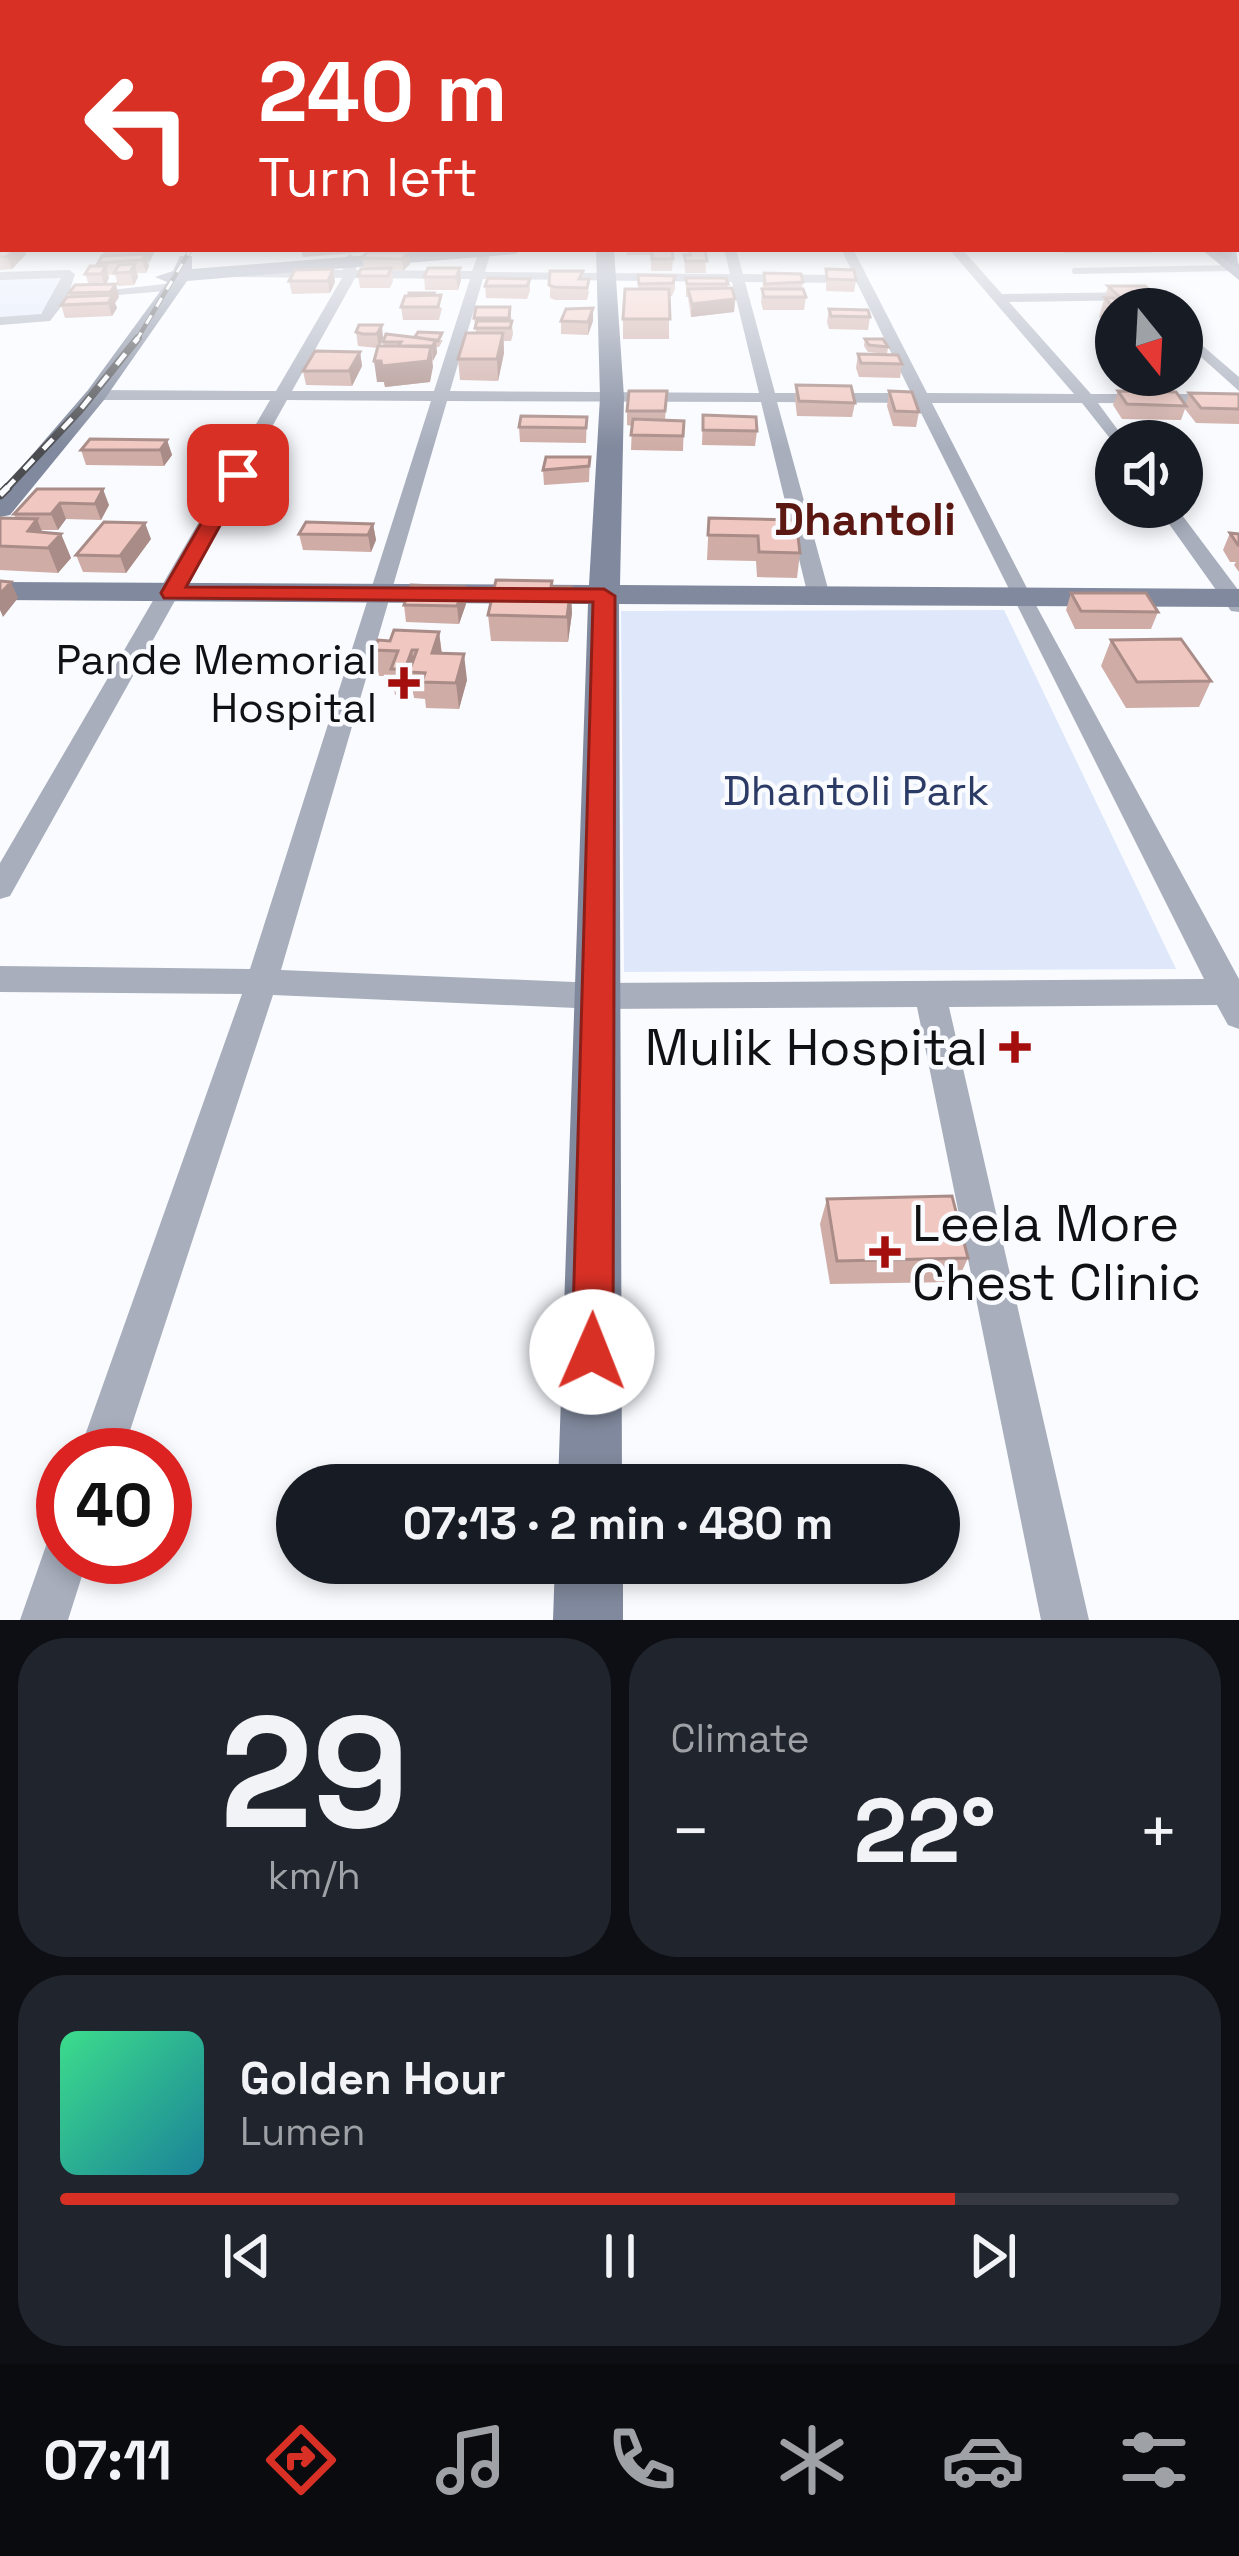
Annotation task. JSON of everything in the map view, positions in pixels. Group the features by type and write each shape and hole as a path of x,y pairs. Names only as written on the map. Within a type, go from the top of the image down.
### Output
{"street":[{"path":"0,321 45,318 61,298"},
{"path":"0,473 153,298"},
{"path":"0,509 96,395 159,298"},
{"path":"0,888 283,395 334,298"},
{"path":"109,1428 262,982 441,396 466,298"},
{"path":"590,1464 611,397 607,298"},
{"path":"742,298 819,596"},
{"path":"0,979 262,982 598,996 930,992 1235,1000 1020,596 871,298"},
{"path":"998,298 1027,298"},
{"path":"998,298 1102,420"},
{"path":"1203,352 1239,386"},
{"path":"96,395 1239,399"},
{"path":"1182,528 1237,601"},
{"path":"0,591 1237,601"},
{"path":"930,992 1065,1620"},
{"path":"44,1620 56,1584"},
{"path":"588,1620 589,1584"}],"green space":[{"path":"0,298 55,298 38,315 0,318"},
{"name":"Dhantoli Park","path":"1004,610 1176,969 624,972 621,611"}],"building":[{"path":"67,298 111,298 108,303 61,305"},
{"path":"404,298 440,298 438,307 401,307"},
{"path":"624,298 669,298 670,319 623,319"},
{"path":"690,298 735,299 692,304"},
{"path":"476,307 510,307 509,318 474,318"},
{"path":"593,308 588,322 561,321 566,309"},
{"path":"829,309 868,310 870,317 831,316"},
{"path":"477,321 512,321 510,328 475,328"},
{"path":"359,325 382,325 377,334 363,334 356,332"},
{"path":"418,332 442,333 438,341 415,337"},
{"path":"466,333 503,333 497,359 458,359"},
{"path":"386,334 436,340 432,347 398,346 401,342 383,342"},
{"path":"865,339 883,339 888,347 869,345"},
{"path":"378,346 431,346 428,361 382,366 381,361 374,361"},
{"path":"315,351 360,352 349,371 303,371"},
{"path":"858,354 898,355 902,364 861,363"},
{"path":"796,385 851,386 855,403 799,401"},
{"path":"629,391 667,391 665,411 627,411"},
{"path":"889,391 912,392 919,412 895,411"},
{"path":"1239,394 1239,409 1201,408 1191,396"},
{"path":"1121,396 1179,396 1186,406 1127,404"},
{"path":"703,415 756,417 757,431 703,430"},
{"path":"521,416 587,417 586,428 519,427"},
{"path":"633,419 684,421 683,436 631,435"},
{"path":"90,439 167,440 160,450 81,450"},
{"path":"546,457 590,457 589,466 543,470"},
{"path":"37,489 103,489 95,504 60,503 51,514 14,514"},
{"path":"0,518 37,519 28,531 61,534 48,548 0,546"},
{"path":"709,518 796,520 800,553 759,552 758,536 708,535"},
{"path":"104,522 145,523 120,556 76,555"},
{"path":"306,522 373,524 368,535 299,534"},
{"path":"496,580 552,581 551,587 571,587 567,617 488,615"},
{"path":"411,585 464,587 457,606 404,605"},
{"path":"1071,593 1146,593 1158,612 1081,611"},
{"path":"394,630 439,632 432,653 464,654 456,683 422,682 425,673 409,672 417,650 412,650 405,669 391,669 398,651 374,650 378,640 390,641"},
{"path":"1181,639 1211,681 1137,682 1111,640"},
{"path":"952,1196 968,1258 837,1261 827,1199"}],"railway":[{"path":"137,339 162,298"},
{"path":"5,490 80,410 137,339"},
{"path":"5,490 8,487"},
{"path":"0,495 5,490"}],"place":[{"name":"Pande Memorial Hospital","path":"404,683"},
{"name":"Mulik Hospital","path":"1015,1047"},
{"name":"Leela More Chest Clinic","path":"885,1252"}],"district":[{"name":"Dhantoli","path":"865,519"}],"route":[{"path":"238,475 171,593 604,596 592,1352"}]}
